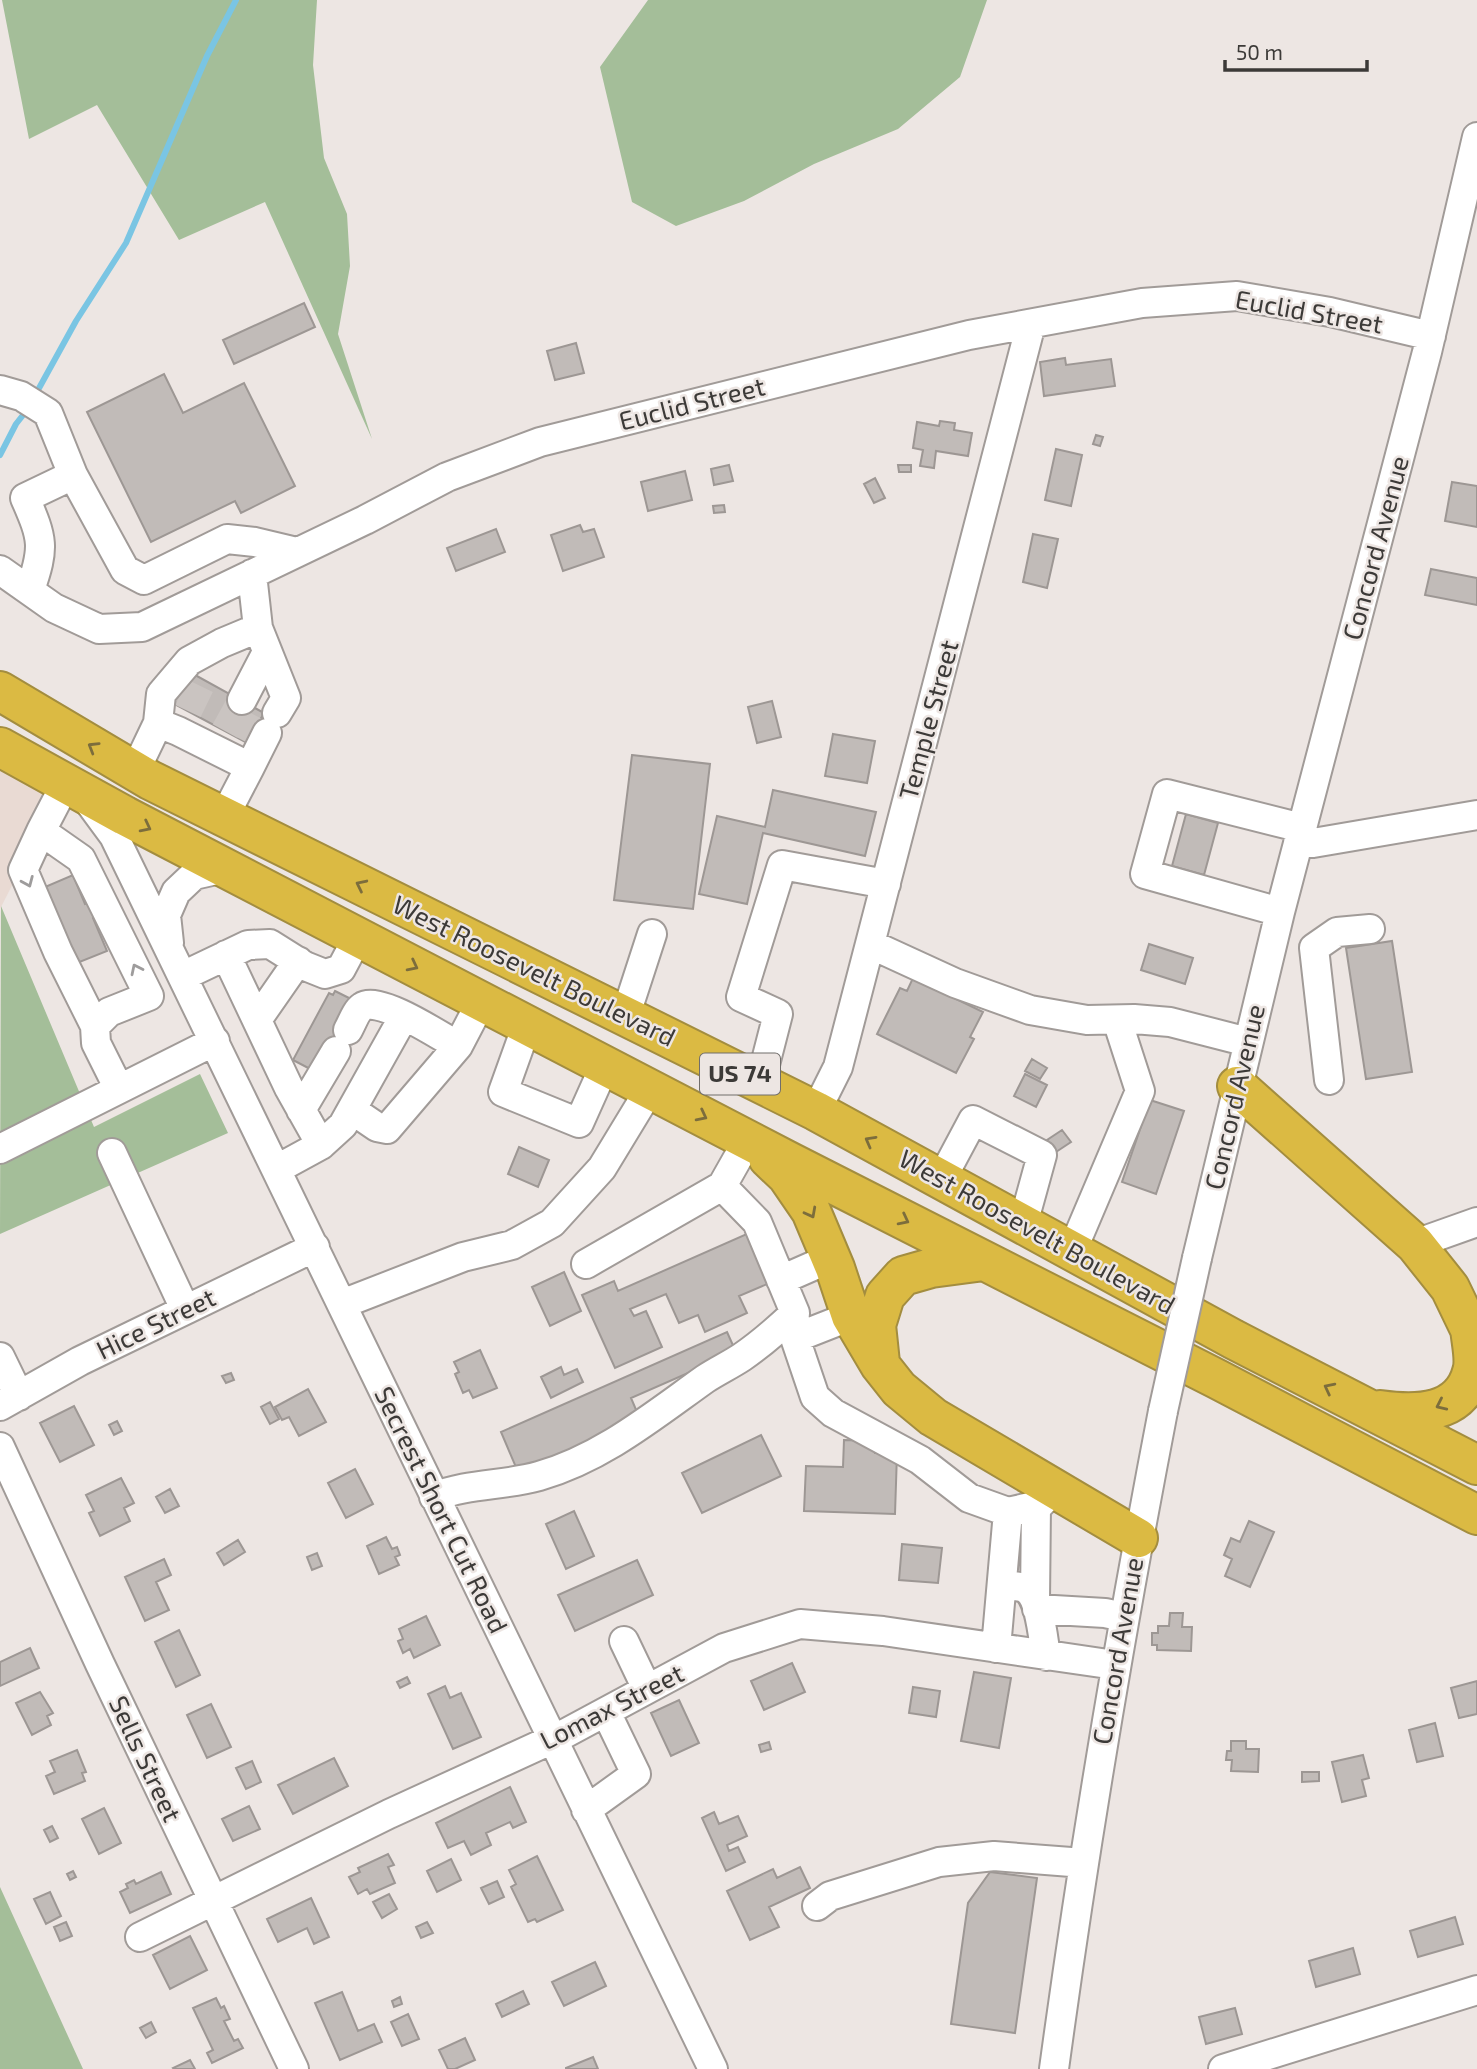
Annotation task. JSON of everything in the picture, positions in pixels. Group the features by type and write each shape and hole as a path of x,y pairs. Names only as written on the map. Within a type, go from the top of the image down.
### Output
{"highway":[{"name":"West Roosevelt Boulevard","path":"0,691 135,771 816,1111 1233,1339 1477,1465"},
{"name":"West Roosevelt Boulevard","path":"0,747 481,1002 1462,1507 1477,1523"},
{"path":"1237,1086 1415,1244 1450,1288 1474,1336 1473,1370 1464,1392 1439,1409 1410,1414 1366,1408"},
{"path":"750,1141 787,1176 811,1211 833,1263 856,1272 863,1285 863,1320 880,1365 899,1389 933,1417 1046,1497 1138,1538"},
{"path":"863,1320 903,1276 931,1268 984,1261"}],"street":[{"name":"Concord Avenue","path":"1054,2069 1115,1665 1163,1410 1237,1086 1431,336 1477,137"},
{"name":"Euclid Street","path":"0,570 54,608 99,629 142,627 447,477 540,442 969,335 1142,303 1237,296 1330,312 1431,336"},
{"name":"Temple Street","path":"816,1111 838,1067 1031,324"},
{"path":"0,390 21,396 48,413 74,475 125,570 144,580 227,539 298,552"},
{"path":"30,590 40,561 40,531 25,498 74,475"},
{"path":"246,734 286,698 267,652 252,574"},
{"path":"175,722 161,694 189,661 222,643 267,652"},
{"path":"204,680 222,643"},
{"path":"224,817 267,652"},
{"path":"175,722 246,734"},
{"path":"135,771 175,722"},
{"path":"74,787 41,831 23,870 58,952 95,1026 96,1043 119,1089"},
{"name":"Secrest Short Cut Road","path":"74,787 114,836 713,2069"},
{"path":"1314,948 1277,926 1145,873 1167,794 1300,836 1313,843 1477,815"},
{"path":"41,831 81,859 149,996 109,1012 95,1026"},
{"path":"760,1084 778,1014 741,997 782,864 886,884"},
{"name":"Secrest Short Cut Road","path":"170,950 166,915 176,892 194,875 225,868"},
{"path":"1314,948 1337,932 1370,929"},
{"path":"625,1017 652,934"},
{"path":"183,976 248,945 271,944 326,974 341,969 358,937"},
{"path":"870,944 955,983 1030,1010 1087,1020 1170,1022 1248,1042"},
{"path":"1314,948 1329,1080"},
{"path":"226,955 301,1110 321,1145"},
{"path":"257,1020 298,961"},
{"path":"352,1110 376,1127 387,1129 457,1046 481,1002"},
{"path":"301,1110 361,1007 372,1003 396,1012 457,1046"},
{"path":"277,1169 321,1145 343,1125 396,1012"},
{"path":"1072,1251 1140,1091 1117,1020"},
{"path":"527,1025 503,1092 579,1123 605,1065"},
{"path":"0,1149 215,1041"},
{"path":"342,1304 463,1257 512,1245 552,1223 603,1168 650,1089"},
{"path":"942,1180 973,1120 1042,1155 1023,1224"},
{"path":"586,1264 722,1186 750,1141"},
{"path":"112,1153 186,1310"},
{"path":"722,1186 757,1222 781,1280 815,1397 833,1413 920,1460 969,1498 1008,1512 1046,1497 1036,1604 1046,1656"},
{"path":"1415,1244 1477,1222"},
{"name":"Hice Street","path":"9,1401 80,1361 315,1247"},
{"path":"781,1280 833,1263"},
{"path":"434,1497 454,1489 541,1476 627,1436 773,1334 795,1325 863,1320"},
{"path":"0,1357 9,1401"},
{"name":"Sells Street","path":"0,1447 212,1901 294,2069"},
{"path":"996,1648 1008,1512"},
{"path":"1002,1587 1026,1589 1036,1604 1124,1617"},
{"name":"Lomax Street","path":"139,1937 389,1814 551,1740 724,1648 800,1624 883,1631 1115,1665"},
{"path":"624,1641 647,1689"},
{"path":"586,1810 636,1774 606,1712"},
{"path":"817,1906 830,1896 939,1862 994,1856 1084,1863"},
{"path":"1223,2069 1294,2058 1477,1990"}],"shaded area":[{"path":"0,750 64,783 0,909"}],"green space":[{"path":"2,0 317,0 313,65 324,158 347,214 350,266 338,334 372,439 265,202 179,240 97,105 29,139"},
{"path":"648,0 987,0 960,77 898,129 814,164 744,201 676,226 632,202 600,67"},
{"path":"1,906 94,1127 200,1074 228,1133 0,1234"},
{"path":"0,1887 83,2069 0,2069"}],"building":[{"path":"304,303 315,327 234,364 223,340"},
{"path":"576,343 584,373 555,380 547,351"},
{"path":"1065,358 1066,365 1111,359 1115,386 1044,396 1040,362"},
{"path":"164,374 183,413 244,383 295,486 241,513 235,501 151,542 87,412"},
{"path":"940,421 955,423 954,430 972,433 968,456 936,451 934,468 920,466 923,450 913,448 917,422 939,426"},
{"path":"1096,435 1103,437 1100,446 1093,444"},
{"path":"1056,449 1082,455 1071,506 1045,500"},
{"path":"729,465 733,481 714,485 711,469"},
{"path":"898,465 911,465 911,472 899,472"},
{"path":"685,471 692,500 648,511 641,482"},
{"path":"875,478 885,498 874,503 864,484"},
{"path":"1452,482 1477,486 1477,527 1445,521"},
{"path":"724,505 725,512 714,513 713,506"},
{"path":"580,525 583,532 594,529 604,557 563,571 551,535"},
{"path":"496,529 505,552 456,571 447,548"},
{"path":"1033,534 1058,539 1047,588 1023,582"},
{"path":"1431,569 1477,578 1477,605 1425,595"},
{"path":"186,670 264,713 247,743 169,701"},
{"path":"772,701 781,737 757,743 748,707"},
{"path":"833,734 875,741 867,783 825,776"},
{"path":"632,755 710,764 693,909 614,900"},
{"path":"773,790 876,812 865,856 763,833 747,904 699,894 717,816 765,827"},
{"path":"1186,814 1218,823 1204,875 1172,866"},
{"path":"73,875 85,904 94,901 100,915 93,918 107,951 77,963 45,887"},
{"path":"1392,941 1412,1072 1366,1079 1346,948"},
{"path":"1149,944 1193,958 1185,984 1141,970"},
{"path":"913,978 983,1012 970,1037 974,1039 956,1073 877,1034 900,988 907,991"},
{"path":"335,991 351,999 355,1034 344,1055 314,1071 293,1060 329,993 333,995"},
{"path":"1032,1059 1047,1068 1040,1079 1025,1071"},
{"path":"1025,1074 1047,1085 1036,1107 1014,1096"},
{"path":"1150,1100 1184,1111 1156,1194 1122,1182"},
{"path":"1062,1130 1071,1142 1056,1152 1047,1140"},
{"path":"519,1147 549,1160 538,1187 508,1174"},
{"path":"749,1233 772,1282 739,1296 747,1313 705,1332 698,1315 679,1323 666,1294 630,1309 634,1316 646,1311 662,1347 615,1368 582,1295 614,1281 618,1291"},
{"path":"564,1272 581,1311 550,1326 532,1287"},
{"path":"727,1332 736,1352 631,1398 640,1419 518,1472 501,1432"},
{"path":"480,1350 497,1388 473,1398 469,1390 463,1393 455,1374 459,1372 454,1362"},
{"path":"561,1367 564,1375 577,1369 583,1382 551,1398 541,1377"},
{"path":"231,1373 234,1380 226,1383 222,1376"},
{"path":"308,1389 326,1422 299,1436 289,1417 282,1420 275,1407"},
{"path":"270,1402 279,1419 270,1424 261,1407"},
{"path":"74,1406 94,1445 60,1462 40,1423"},
{"path":"117,1421 122,1431 114,1435 109,1425"},
{"path":"761,1435 781,1476 702,1513 682,1473"},
{"path":"844,1440 875,1441 875,1453 897,1453 895,1514 804,1511 806,1466 843,1467"},
{"path":"355,1469 373,1504 346,1518 328,1483"},
{"path":"121,1478 134,1503 124,1508 130,1521 100,1536 89,1513 94,1511 86,1495"},
{"path":"170,1489 179,1506 165,1513 156,1497"},
{"path":"574,1511 594,1556 566,1569 546,1524"},
{"path":"1249,1521 1274,1532 1250,1587 1225,1576 1232,1559 1224,1555 1231,1538 1240,1542"},
{"path":"386,1537 392,1549 397,1547 400,1555 395,1557 399,1565 379,1574 367,1546"},
{"path":"238,1540 245,1552 224,1565 217,1553"},
{"path":"902,1544 942,1548 938,1583 899,1580"},
{"path":"317,1553 322,1566 312,1570 307,1557"},
{"path":"164,1559 171,1575 156,1582 169,1610 145,1621 125,1577"},
{"path":"637,1560 653,1595 575,1631 558,1595"},
{"path":"1170,1613 1183,1613 1182,1627 1192,1627 1191,1651 1157,1650 1157,1645 1152,1645 1152,1633 1158,1633 1158,1626 1169,1626"},
{"path":"426,1616 440,1645 414,1658 410,1649 403,1653 398,1641 403,1639 399,1629"},
{"path":"179,1630 200,1675 176,1687 155,1642"},
{"path":"30,1648 39,1668 0,1686 0,1662"},
{"path":"792,1663 805,1692 764,1710 751,1681"},
{"path":"974,1672 1011,1678 999,1748 961,1741"},
{"path":"407,1677 410,1683 400,1688 397,1682"},
{"path":"1477,1681 1477,1714 1459,1718 1451,1688"},
{"path":"445,1686 450,1698 461,1693 481,1737 453,1749 428,1694"},
{"path":"913,1687 940,1691 936,1717 909,1713"},
{"path":"40,1692 53,1713 47,1716 51,1725 32,1735 16,1703"},
{"path":"679,1700 699,1743 671,1756 651,1713"},
{"path":"211,1704 231,1747 207,1758 187,1715"},
{"path":"1435,1723 1443,1756 1417,1762 1409,1730"},
{"path":"1231,1741 1246,1741 1246,1749 1259,1749 1258,1772 1231,1771 1232,1760 1226,1760 1227,1751 1231,1751"},
{"path":"769,1742 771,1749 761,1752 759,1745"},
{"path":"77,1750 86,1772 82,1773 85,1781 54,1794 46,1776 55,1772 50,1761"},
{"path":"1363,1755 1369,1778 1362,1780 1366,1796 1342,1802 1332,1762"},
{"path":"334,1758 348,1786 293,1814 278,1785"},
{"path":"252,1761 261,1782 246,1789 236,1768"},
{"path":"1302,1772 1319,1772 1319,1781 1302,1782"},
{"path":"510,1787 526,1822 513,1828 510,1822 486,1833 491,1845 471,1855 464,1841 448,1848 436,1823"},
{"path":"249,1806 260,1829 233,1841 222,1819"},
{"path":"104,1808 121,1843 99,1854 82,1819"},
{"path":"714,1812 719,1824 738,1816 747,1836 727,1845 729,1851 738,1847 745,1862 726,1871 702,1818"},
{"path":"52,1826 58,1838 50,1842 44,1830"},
{"path":"388,1854 394,1865 388,1867 395,1883 370,1894 367,1889 358,1894 349,1877 360,1872 358,1868"},
{"path":"537,1856 563,1910 537,1922 535,1919 528,1922 511,1887 516,1884 509,1870"},
{"path":"451,1859 461,1880 437,1892 427,1871"},
{"path":"800,1867 810,1888 769,1907 779,1927 750,1940 727,1891 773,1869 777,1878"},
{"path":"73,1871 76,1877 70,1880 67,1874"},
{"path":"161,1872 171,1894 130,1913 120,1892 128,1888 126,1884 134,1880 136,1884"},
{"path":"990,1872 1037,1878 1015,2033 951,2024 968,1903"},
{"path":"497,1881 504,1897 489,1904 481,1888"},
{"path":"50,1892 61,1916 46,1924 34,1899"},
{"path":"389,1894 397,1909 382,1918 373,1902"},
{"path":"311,1898 329,1937 314,1944 307,1928 278,1942 267,1919"},
{"path":"1455,1917 1463,1944 1418,1957 1410,1931"},
{"path":"66,1922 72,1936 60,1941 54,1927"},
{"path":"427,1922 433,1933 421,1938 416,1927"},
{"path":"190,1936 207,1970 170,1989 153,1955"},
{"path":"1353,1948 1360,1974 1316,1987 1309,1961"},
{"path":"595,1962 606,1986 564,2006 552,1982"},
{"path":"523,1991 529,2004 502,2017 496,2004"},
{"path":"342,1992 358,2031 374,2024 382,2042 340,2060 315,2003"},
{"path":"400,1997 402,2004 394,2007 392,2001"},
{"path":"216,1998 221,2008 224,2006 230,2019 224,2021 234,2041 238,2039 243,2048 212,2063 207,2053 213,2050 193,2008"},
{"path":"1235,2008 1242,2034 1206,2044 1199,2017"},
{"path":"408,2014 419,2039 402,2046 391,2022"},
{"path":"151,2022 156,2032 146,2038 140,2028"},
{"path":"465,2038 475,2060 455,2069 448,2069 439,2050"},
{"path":"593,2057 598,2069 566,2069 566,2068"},
{"path":"190,2060 195,2069 173,2068"}],"waterway":[{"path":"38,390 76,321 126,243 207,56 236,0"},
{"path":"0,455 16,424 27,410"}],"tunnel":[{"path":"188,711 203,680"},
{"path":"225,731 242,700"},
{"path":"244,741 260,710"}]}
